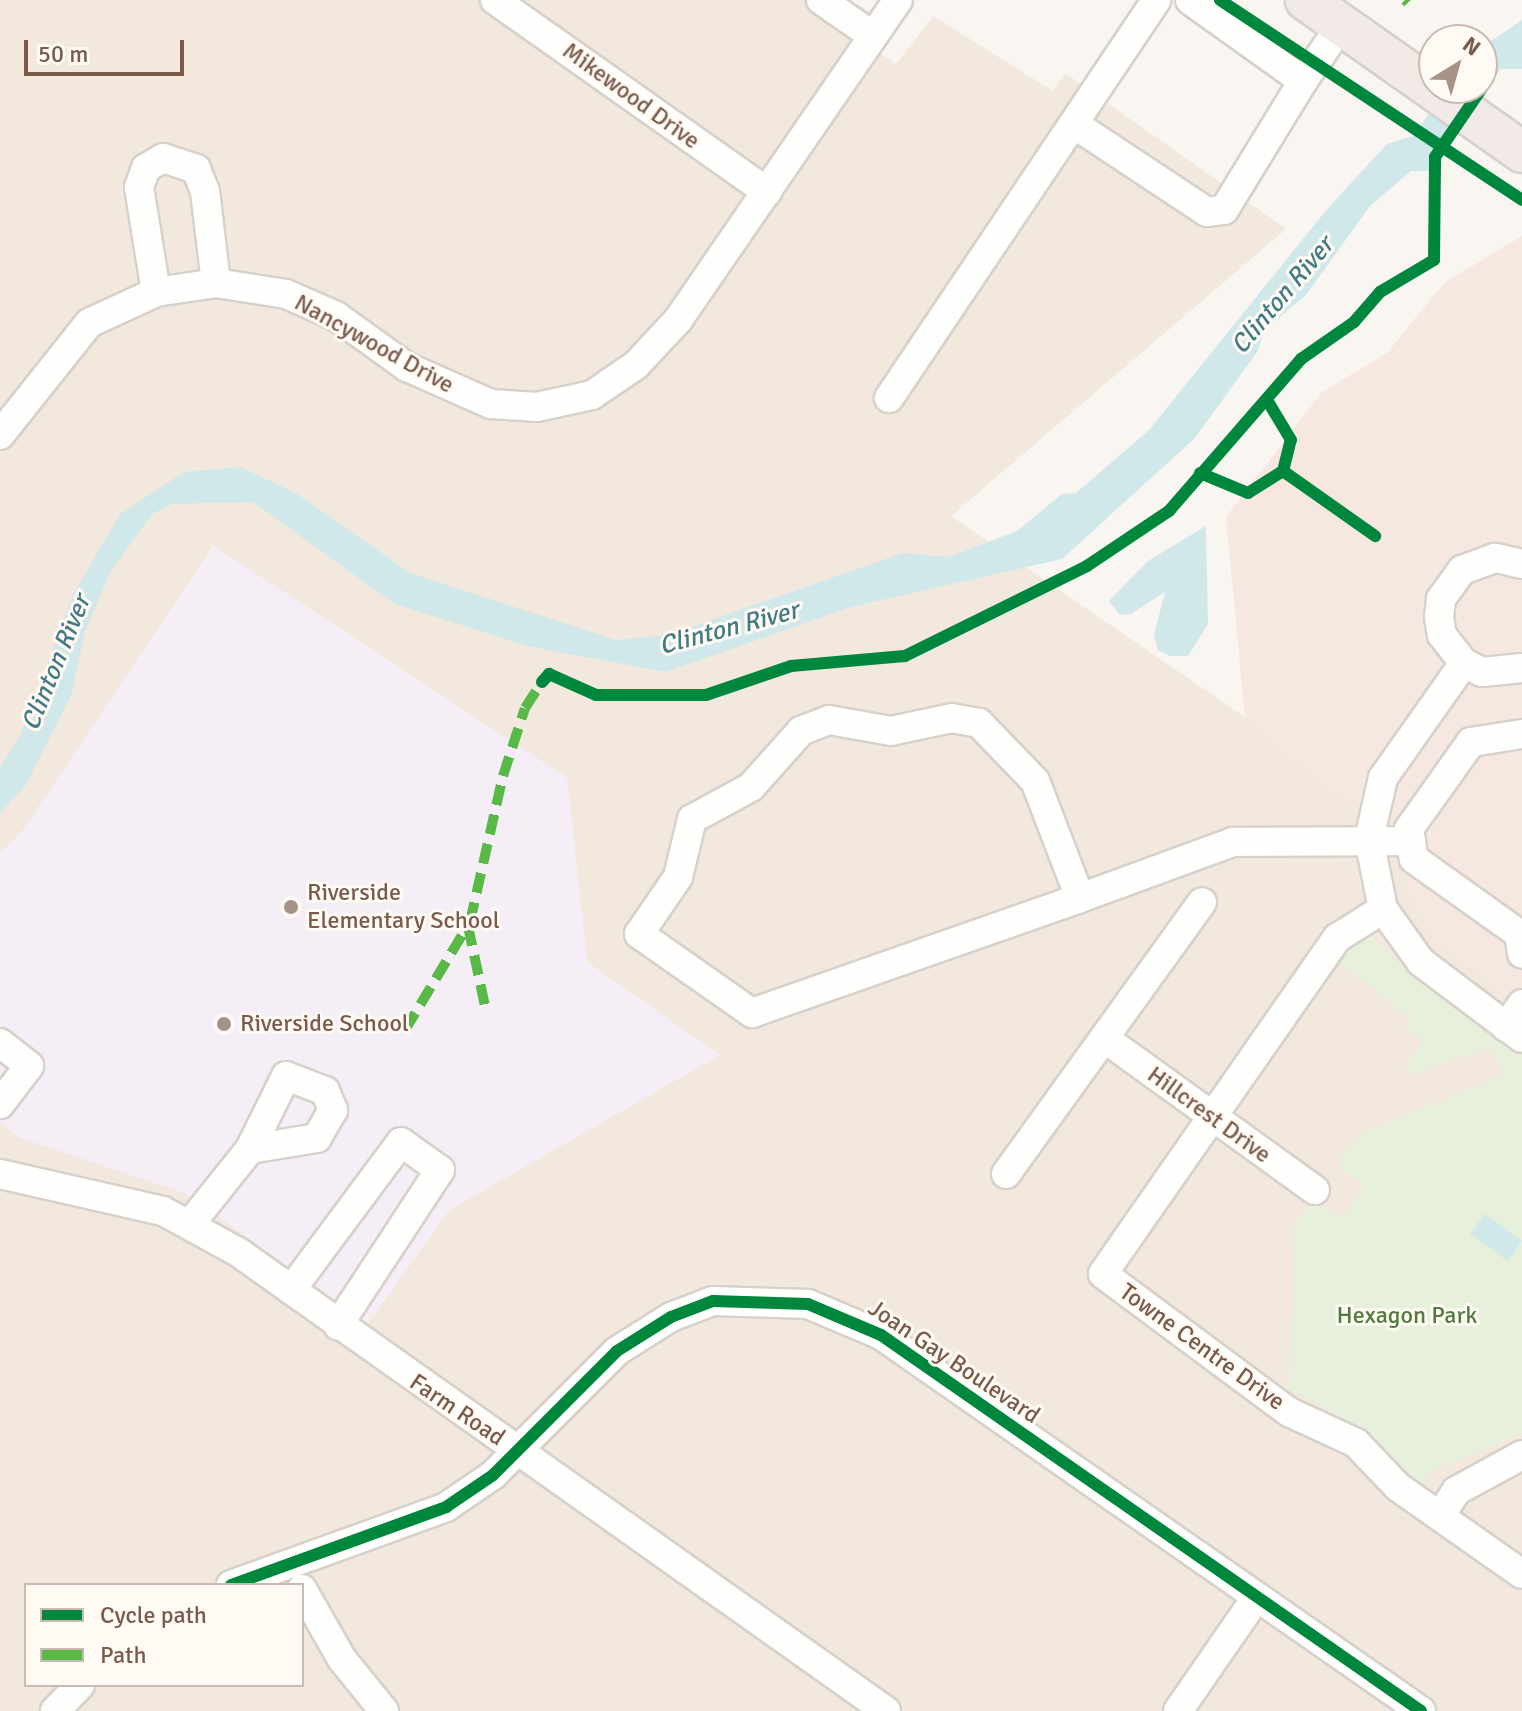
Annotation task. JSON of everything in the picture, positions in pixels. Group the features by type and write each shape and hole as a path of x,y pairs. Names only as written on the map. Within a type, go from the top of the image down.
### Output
{"highway":[{"path":"1306,0 1522,152"}],"street":[{"name":"Mikewood Drive","path":"495,0 767,192"},
{"path":"821,0 873,36"},
{"name":"Nancywood Drive","path":"0,435 89,323 156,292 216,283 286,294 336,316 448,388 491,404 537,407 592,395 636,365 678,320 898,0"},
{"path":"889,398 1156,0"},
{"path":"1190,0 1303,81"},
{"path":"1074,124 1207,212 1224,210 1341,25"},
{"path":"156,292 139,187 146,168 163,158 196,169 205,191 216,283"},
{"path":"1522,564 1478,561 1449,583 1441,599 1442,635 1464,663 1492,672 1522,668"},
{"path":"1464,663 1383,778 1369,839 1383,909 1421,962 1514,1033 1522,1004"},
{"path":"1080,898 1035,781 979,723 952,718 891,731 829,720 801,731 751,787 692,819 678,877 639,934 752,1013 1080,898 1233,842 1411,841"},
{"path":"1521,939 1414,859 1409,829 1471,742 1522,734"},
{"path":"1006,1174 1202,902"},
{"name":"Towne Centre Drive","path":"1383,909 1337,938 1103,1274 1289,1412 1356,1443 1398,1487 1522,1574"},
{"name":"Hillcrest Drive","path":"1104,1038 1315,1190"},
{"path":"0,1043 29,1066 0,1104"},
{"path":"291,1290 401,1142 440,1170 338,1325"},
{"path":"190,1224 250,1149"},
{"name":"Farm Road","path":"0,1174 119,1197 190,1224 291,1290 886,1711"},
{"name":"Joan Gay Boulevard","path":"250,1583 297,1578 446,1507 518,1451 617,1351 671,1317 713,1301 808,1304 881,1335 1421,1711"},
{"path":"1440,1516 1456,1491 1522,1455"},
{"path":"304,1591 342,1659 384,1711"},
{"path":"1178,1711 1256,1598"},
{"path":"55,1711 78,1687"}],"shaded area":[{"path":"0,0 805,0 896,64 933,16 1053,91 1065,73 1286,229 951,516 1245,717 1348,800 1400,864 1432,936 1522,1006 1522,1711 0,1711 0,1121 18,1137 185,1193 368,1323 449,1210 719,1055 587,962 567,778 213,546 21,833 0,853"},
{"path":"1522,236 1522,1006 1432,936 1400,864 1348,800 1245,717 1226,517 1322,392 1387,353 1444,283"},
{"name":"Riverside Elementary School","path":"214,546 567,778 587,962 720,1055 449,1210 368,1323 185,1193 18,1137 0,1121 0,853 21,833"}],"green space":[{"name":"Hexagon Park","path":"1364,931 1412,974 1522,1052 1522,1434 1431,1471 1421,1485 1352,1423 1284,1386 1290,1376 1294,1226 1311,1201 1344,1216 1364,1186 1341,1168 1340,1159 1362,1133 1503,1075 1491,1047 1409,1075 1407,1065 1423,1039 1406,1027 1411,1018 1336,959"}],"water":[{"path":"1522,20 1522,69 1501,69 1498,72 1498,36"},
{"name":"Clinton River","path":"1436,104 1471,104 1435,146 1435,171 1411,171 1370,206 1306,295 1266,328 1257,352 1195,438 1062,559 851,607 666,672 527,646 395,604 253,502 172,504 152,514 111,571 85,631 71,696 25,786 0,813 0,767 19,738 73,595 120,514 184,472 240,467 296,493 410,573 616,640 668,635 903,553 949,557 1017,531 1062,494 1076,493 1149,430 1328,208 1387,144 1413,136"},
{"path":"1206,526 1208,624 1188,656 1170,656 1158,650 1154,635 1165,592 1131,614 1120,615 1109,601 1148,561"},
{"path":"1485,1214 1522,1241 1508,1261 1470,1234"}],"marked path":[{"path":"1405,0 1408,3"},
{"path":"405,1030 470,922 503,776 525,708 542,682"},
{"path":"468,926 486,1011"}],"cycle path":[{"path":"1220,0 1522,200"},
{"path":"542,682 549,674 596,695 706,695 791,666 905,656 1087,566 1169,511 1301,359 1354,322 1380,292 1434,260 1435,157 1471,104"},
{"path":"1200,473 1248,493 1283,471 1291,440 1267,400"},
{"path":"1283,471 1375,536"},
{"path":"237,1583 446,1507 493,1475 617,1351 671,1317 713,1301 808,1304 881,1335 1421,1711"}],"place":[{"name":"Riverside Elementary School","path":"291,907"},
{"name":"Riverside School","path":"224,1024"}]}
